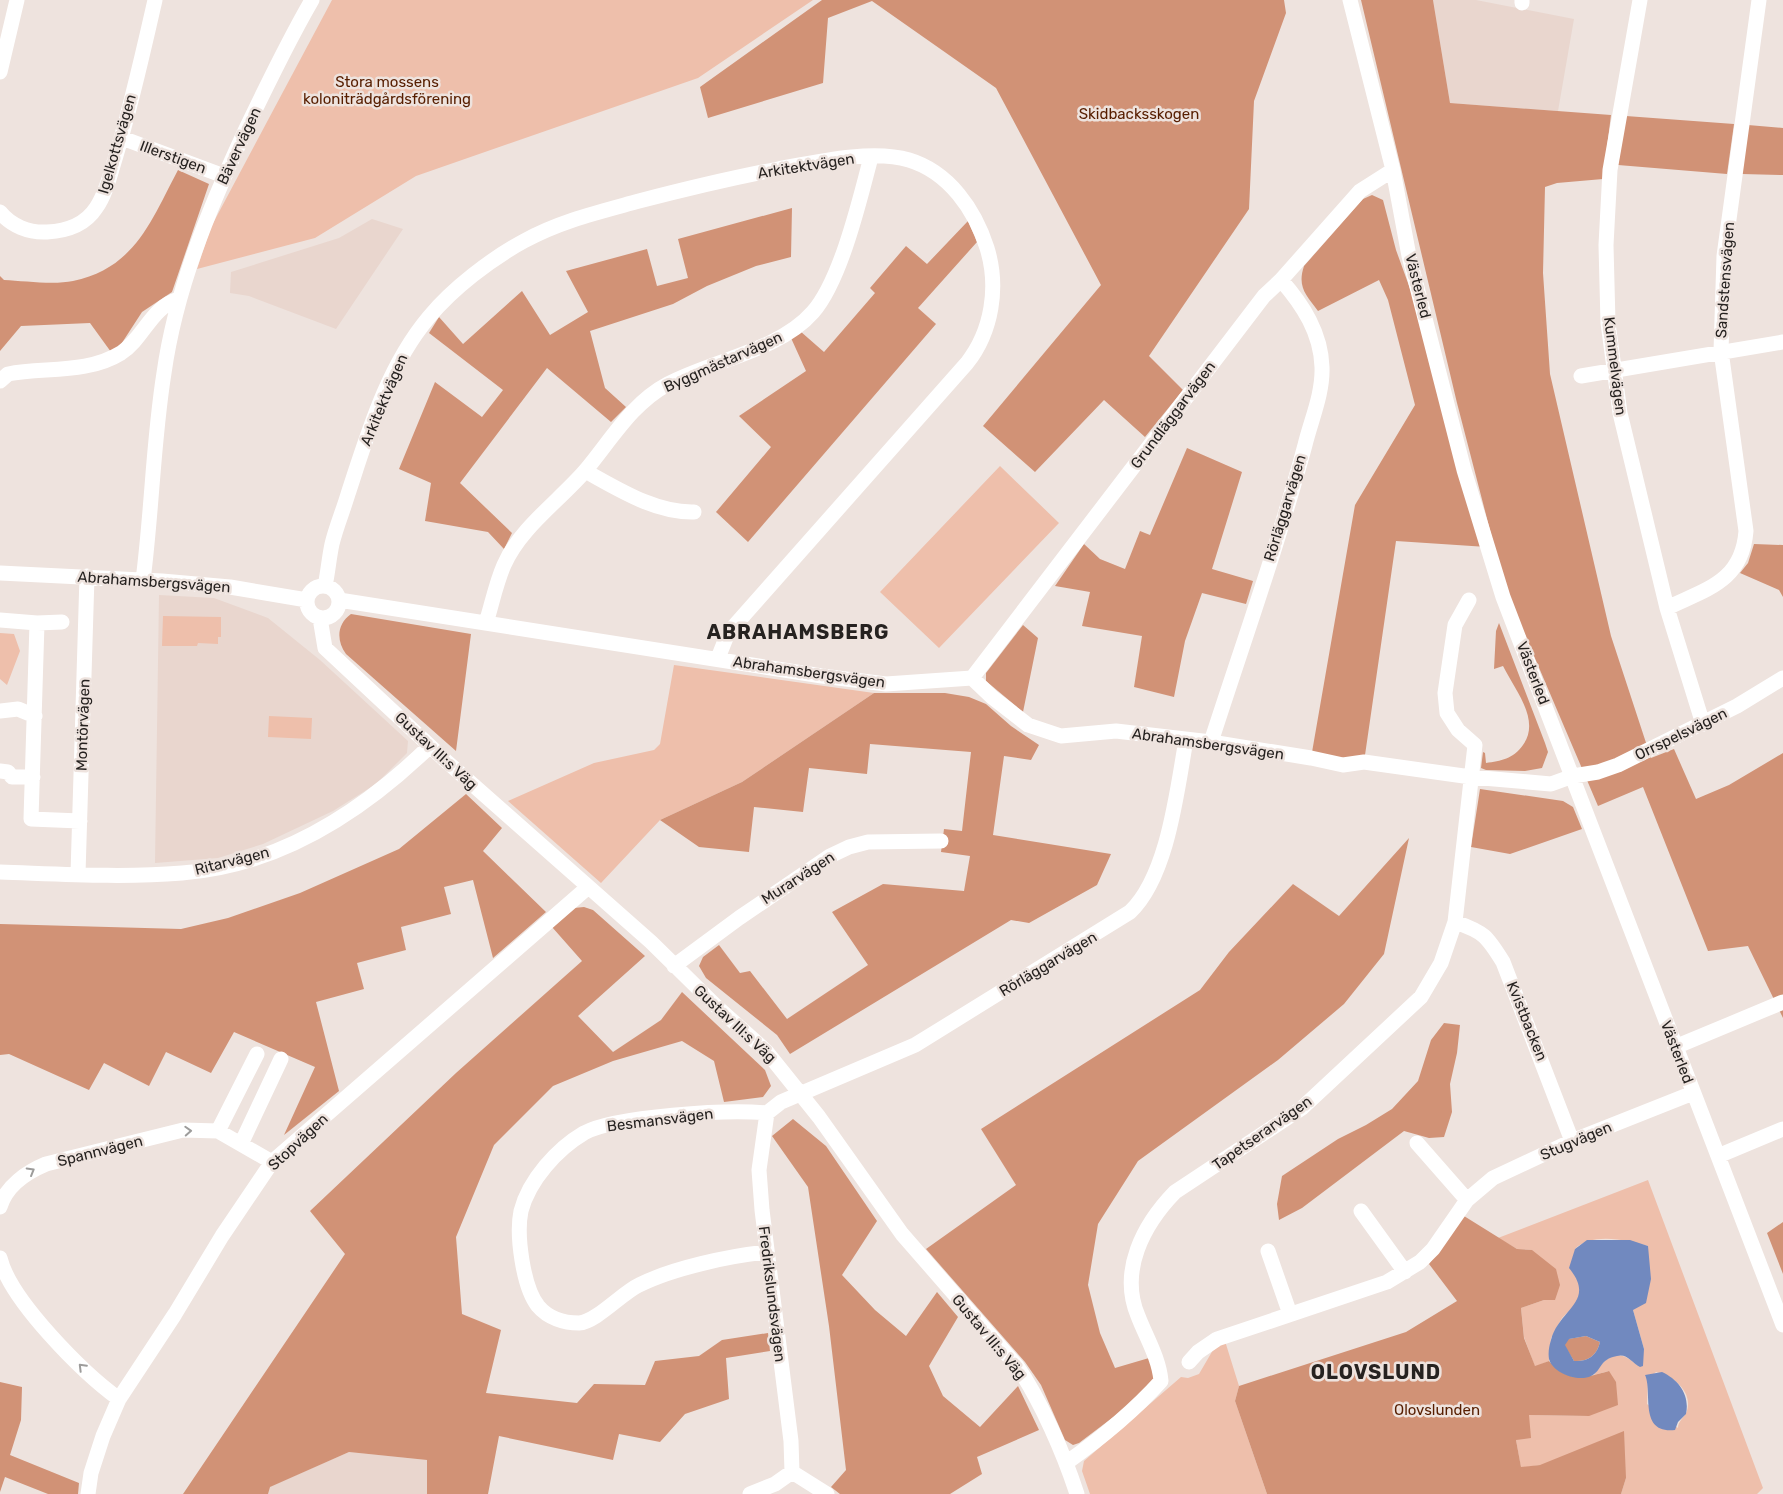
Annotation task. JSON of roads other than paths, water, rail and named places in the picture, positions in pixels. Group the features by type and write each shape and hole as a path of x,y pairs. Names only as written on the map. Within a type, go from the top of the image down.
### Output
{"street":[{"path":"0,72 17,0"},
{"name":"Igelkottsvägen","path":"0,212 15,225 30,231 53,231 71,228 87,219 96,208 104,194 122,138 155,0"},
{"name":"Bävervägen","path":"143,580 164,372 179,298 200,236 224,176 284,48 312,0"},
{"name":"Västerled","path":"1350,0 1393,170 1410,256 1464,470 1503,597 1783,1326"},
{"name":"Kummelvägen","path":"1640,0 1610,170 1606,245 1608,323 1620,413 1667,608 1703,724"},
{"name":"Sandstensvägen","path":"1667,608 1724,580 1737,566 1745,549 1746,531 1721,351 1724,256 1758,0"},
{"name":"Illerstigen","path":"122,138 224,176"},
{"name":"Byggmästarvägen","path":"486,623 504,565 516,544 585,470 634,411 668,384 777,339 800,325 813,312 831,284 871,157"},
{"name":"Arkitektvägen","path":"324,586 337,524 361,453 398,362 411,340 431,314 476,272 524,240 575,218 720,180 828,160 871,157 902,158 925,166 946,181 970,209 983,236 992,272 989,318 978,346 967,364 728,633 718,658"},
{"name":"Grundläggarvägen","path":"972,678 1264,296 1282,280 1360,190 1393,170"},
{"name":"Rörläggarvägen","path":"1211,742 1291,496 1320,390 1322,367 1315,331 1297,298 1282,280"},
{"path":"0,381 8,374 74,368 109,359 127,348 166,302 179,298"},
{"path":"1581,376 1783,342"},
{"path":"585,470 621,491 670,511 694,512"},
{"name":"Abrahamsbergsvägen","path":"0,573 88,576 230,587 307,600"},
{"name":"Montörvägen","path":"78,874 88,576"},
{"path":"324,586 334,591 338,600 333,614 320,618 310,611 307,600 312,589 324,586"},
{"name":"Abrahamsbergsvägen","path":"338,600 718,658 788,672 886,684 972,678 992,697 1028,725 1053,735 1072,736 1116,731 1211,742 1343,765 1364,762 1471,777 1551,784 1573,776"},
{"path":"1469,600 1456,625 1445,693 1447,713 1458,730 1475,745 1471,777"},
{"name":"Gustav III:s Väg","path":"320,618 325,648 587,888 651,942 674,966 766,1050 902,1234 1017,1366 1032,1388 1066,1463 1077,1494"},
{"path":"0,620 37,623 62,622"},
{"path":"37,623 31,818 80,821"},
{"name":"Orrspelsvägen","path":"1573,776 1598,772 1618,765 1703,724 1783,678"},
{"path":"0,711 18,709 35,716"},
{"name":"Rörläggarvägen","path":"800,1094 915,1045 1130,912 1147,890 1159,863 1172,822 1186,740"},
{"name":"Ritarvägen","path":"0,872 78,874 183,873 258,857 303,839 334,823 368,801 397,778 430,746"},
{"path":"0,771 8,772 12,777 33,777"},
{"name":"Tapetserarvägen","path":"1066,1463 1088,1447 1147,1396 1161,1381 1160,1368 1136,1314 1131,1285 1136,1251 1150,1221 1175,1192 1302,1108 1421,997 1441,963 1455,922 1471,777"},
{"name":"Murarvägen","path":"674,966 739,918 830,856 850,846 868,842 941,841"},
{"name":"Stopvägen","path":"88,1494 91,1473 98,1449 119,1399 175,1314 222,1236 272,1162 587,888"},
{"name":"Kvistbacken","path":"1455,922 1481,931 1503,962 1572,1141"},
{"path":"1676,1047 1783,1002"},
{"path":"218,1131 257,1054"},
{"path":"241,1144 281,1059"},
{"name":"Stugvägen","path":"1189,1362 1198,1352 1216,1339 1387,1282 1405,1272 1433,1249 1467,1200 1493,1178 1572,1141 1693,1093"},
{"path":"766,1113 781,1102 800,1094"},
{"name":"Besmansvägen","path":"766,1113 724,1112 614,1123 586,1132 564,1147 537,1178 521,1210 520,1225 523,1266 532,1294 538,1306 551,1317 564,1322 582,1323 597,1315 639,1285 660,1277 744,1255 767,1252"},
{"name":"Fredrikslundsvägen","path":"766,1113 760,1170 767,1252 791,1441 792,1472"},
{"name":"Spannvägen","path":"0,1207 11,1189 26,1173 46,1164 183,1130 218,1131 272,1162"},
{"path":"1718,1156 1783,1130"},
{"path":"1417,1143 1467,1200"},
{"path":"1360,1210 1405,1272"},
{"path":"1268,1251 1290,1314"},
{"path":"0,1258 10,1285 23,1302 98,1384 119,1399"},
{"path":"750,1494 774,1484 792,1472 826,1494"}],"water":[{"path":"1587,1240 1630,1240 1648,1246 1651,1279 1646,1303 1633,1310 1644,1349 1643,1366 1640,1367 1621,1355 1604,1362 1595,1374 1586,1378 1580,1378 1561,1373 1551,1364 1549,1347 1555,1329 1578,1298 1577,1280 1569,1268 1575,1249","holes":["1586,1336 1600,1342 1599,1347 1591,1357 1579,1361 1574,1361 1565,1345 1569,1339"]},
{"path":"1662,1372 1673,1379 1685,1394 1686,1414 1678,1422 1675,1430 1663,1429 1651,1419 1645,1375"}],"district":[{"name":"ABRAHAMSBERG","path":"798,632"},
{"name":"OLOVSLUND","path":"1376,1372"}],"park label":[{"name":"Stora mossens koloniträdgårdsförening","path":"387,90"},
{"name":"Skidbacksskogen","path":"1139,114"},
{"name":"Olovslunden","path":"1437,1410"}]}
